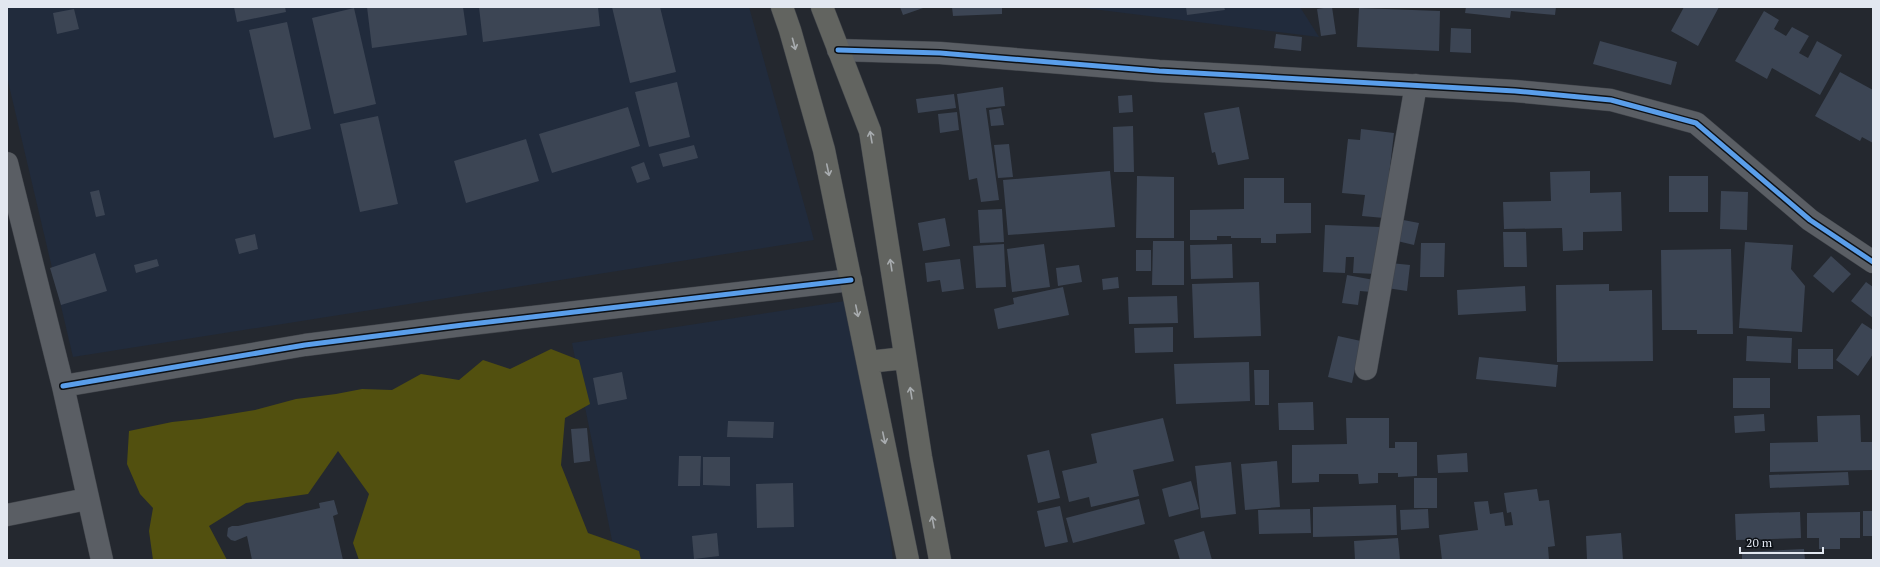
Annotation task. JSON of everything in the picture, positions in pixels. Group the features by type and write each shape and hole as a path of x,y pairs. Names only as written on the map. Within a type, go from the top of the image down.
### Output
{"highway":[{"path":"782,7 824,150 908,560"},
{"path":"822,7 870,131 905,358 940,560"},
{"path":"868,362 905,358"}],"street":[{"path":"838,50 940,53 1159,71 1515,91 1610,100 1696,123 1810,220 1873,262"},
{"path":"1366,369 1416,85"},
{"path":"7,163 63,386 87,499 102,560"},
{"path":"63,386 305,345 463,324 851,280"},
{"path":"7,515 87,499"}],"shaded area":[{"path":"7,7 749,7 814,240 73,357 7,77"},
{"path":"1076,7 1300,7 1319,37"},
{"path":"845,301 888,516 893,560 616,560 572,343"},
{"path":"551,349 579,360 590,404 565,418 561,465 588,533 639,551 641,560 359,560 353,543 369,494 338,451 308,494 246,503 209,526 227,560 153,560 149,531 153,508 140,494 127,464 129,431 172,422 255,410 296,399 362,389 392,390 421,374 459,380 483,360 510,369"}],"building":[{"path":"234,7 285,7 286,12 237,22"},
{"path":"367,7 463,7 467,35 372,48"},
{"path":"479,7 598,7 600,26 483,42"},
{"path":"612,7 660,7 676,72 630,83"},
{"path":"900,7 926,7 903,15"},
{"path":"952,7 1002,7 1002,14 953,16"},
{"path":"1186,7 1224,7 1225,10 1187,15"},
{"path":"1332,7 1336,34 1321,36 1317,9"},
{"path":"1466,7 1556,7 1555,15 1511,11 1510,18 1465,13"},
{"path":"1684,7 1719,7 1698,46 1671,31"},
{"path":"354,8 376,104 334,114 312,18"},
{"path":"1359,8 1440,11 1439,51 1357,47"},
{"path":"74,9 79,29 57,34 53,13"},
{"path":"1764,11 1779,20 1774,29 1786,36 1792,27 1809,36 1799,53 1808,58 1817,41 1842,55 1820,95 1772,68 1767,79 1735,61"},
{"path":"287,22 311,129 274,138 249,30"},
{"path":"1451,28 1471,29 1471,53 1450,52"},
{"path":"1276,34 1302,37 1301,51 1274,48"},
{"path":"1600,41 1677,62 1671,85 1593,64"},
{"path":"1840,72 1873,90 1873,143 1862,137 1860,141 1815,116"},
{"path":"677,82 690,137 649,147 635,92"},
{"path":"1003,87 1005,106 986,108 999,200 981,202 977,178 969,180 957,94"},
{"path":"954,94 956,108 918,113 916,99"},
{"path":"1132,95 1133,112 1119,113 1118,96"},
{"path":"628,107 640,146 552,173 539,134"},
{"path":"1239,107 1249,159 1218,165 1215,152 1212,153 1204,113"},
{"path":"1001,108 1004,125 991,126 989,110"},
{"path":"957,112 959,130 940,133 938,114"},
{"path":"378,116 398,204 360,212 340,124"},
{"path":"1133,126 1134,172 1114,172 1113,127"},
{"path":"1361,129 1394,133 1384,218 1362,216 1365,195 1342,193 1348,139 1360,140"},
{"path":"526,139 539,181 466,203 454,161"},
{"path":"1009,144 1013,177 998,178 994,145"},
{"path":"694,145 698,158 663,167 659,154"},
{"path":"644,162 650,179 637,183 631,167"},
{"path":"1110,171 1115,227 1008,235 1003,180"},
{"path":"1590,171 1590,193 1621,192 1622,231 1583,232 1583,250 1563,251 1562,228 1504,229 1503,202 1551,201 1550,172"},
{"path":"1137,176 1174,177 1174,238 1136,238"},
{"path":"1669,176 1708,176 1708,212 1669,212"},
{"path":"1244,178 1284,178 1284,203 1311,203 1311,233 1276,234 1276,243 1261,243 1261,238 1231,238 1231,236 1217,236 1217,240 1190,240 1190,210 1244,209"},
{"path":"99,190 105,215 96,217 90,192"},
{"path":"1721,191 1748,192 1747,230 1720,229"},
{"path":"1002,209 1004,242 980,243 978,210"},
{"path":"945,218 950,246 923,251 918,223"},
{"path":"1398,219 1419,223 1414,245 1393,240"},
{"path":"1325,225 1380,227 1378,274 1353,273 1354,257 1346,257 1345,273 1323,272"},
{"path":"1503,232 1526,232 1527,267 1504,267"},
{"path":"255,234 258,249 239,254 235,239"},
{"path":"1153,241 1184,241 1184,285 1152,285"},
{"path":"1745,242 1793,245 1791,269 1805,286 1802,332 1739,328"},
{"path":"1421,243 1445,243 1444,277 1420,277"},
{"path":"1004,244 1006,287 976,288 973,246"},
{"path":"1044,244 1050,287 1012,292 1007,249"},
{"path":"1232,244 1233,278 1191,279 1190,245"},
{"path":"1731,249 1733,334 1697,334 1697,330 1662,330 1661,250"},
{"path":"1136,250 1151,250 1151,271 1136,271"},
{"path":"95,253 107,291 61,305 50,268"},
{"path":"1831,256 1851,274 1833,293 1813,276"},
{"path":"157,259 159,266 136,273 134,265"},
{"path":"960,259 964,289 942,292 940,280 927,282 925,263"},
{"path":"1390,263 1410,265 1407,291 1387,288"},
{"path":"1079,265 1082,282 1058,286 1056,268"},
{"path":"1347,275 1374,280 1372,292 1360,291 1358,305 1342,303"},
{"path":"1118,277 1119,288 1103,290 1102,279"},
{"path":"1259,282 1261,336 1194,338 1192,284"},
{"path":"1866,282 1873,287 1873,318 1851,301"},
{"path":"1609,284 1609,291 1652,290 1653,361 1557,362 1556,285"},
{"path":"1525,286 1526,311 1458,315 1457,290"},
{"path":"1063,287 1069,315 998,329 994,309 1014,304 1013,298"},
{"path":"1177,296 1178,323 1129,324 1128,297"},
{"path":"1862,323 1873,330 1873,354 1858,376 1836,360"},
{"path":"1173,327 1173,352 1135,353 1134,328"},
{"path":"1338,336 1361,341 1352,383 1328,377"},
{"path":"1747,336 1792,338 1791,363 1746,361"},
{"path":"1798,349 1833,349 1833,369 1798,369"},
{"path":"1479,357 1558,365 1556,387 1476,379"},
{"path":"1249,362 1250,401 1176,404 1174,364"},
{"path":"1254,370 1269,370 1269,405 1255,405"},
{"path":"622,372 627,399 598,405 593,378"},
{"path":"1733,378 1770,378 1770,408 1733,408"},
{"path":"1313,402 1314,430 1279,430 1278,403"},
{"path":"1764,414 1765,431 1735,433 1734,416"},
{"path":"1860,415 1861,442 1873,442 1873,470 1770,472 1770,443 1818,442 1817,416"},
{"path":"1163,418 1174,461 1133,470 1139,496 1091,507 1089,497 1069,502 1062,471 1097,463 1091,434"},
{"path":"1346,418 1389,418 1389,448 1395,448 1395,442 1417,442 1417,476 1398,477 1398,473 1378,473 1378,483 1359,484 1358,474 1319,474 1319,482 1292,483 1292,445 1347,444"},
{"path":"728,421 774,422 773,438 727,437"},
{"path":"587,428 590,461 574,463 571,429"},
{"path":"1049,450 1060,498 1038,503 1027,455"},
{"path":"1467,453 1468,472 1438,473 1437,455"},
{"path":"679,456 701,456 700,486 678,486"},
{"path":"703,457 730,457 730,486 703,485"},
{"path":"1277,461 1280,507 1245,510 1241,464"},
{"path":"1231,462 1236,514 1201,518 1195,466"},
{"path":"1848,472 1849,485 1770,488 1769,475"},
{"path":"1414,478 1437,478 1437,508 1414,508"},
{"path":"1191,481 1199,509 1169,517 1162,489"},
{"path":"793,483 794,527 757,528 756,484"},
{"path":"1537,489 1539,501 1549,500 1555,546 1548,547 1549,560 1442,560 1439,535 1478,530 1474,502 1488,501 1490,514 1503,512 1505,526 1513,525 1511,512 1507,513 1504,493"},
{"path":"1139,499 1145,524 1073,543 1066,518"},
{"path":"334,500 338,514 333,516 343,560 252,560 247,536 235,541 231,540 227,536 228,528 232,526 238,526 320,508 319,503"},
{"path":"1396,505 1397,535 1313,537 1313,507"},
{"path":"1060,506 1068,542 1045,547 1037,511"},
{"path":"1310,509 1311,533 1259,534 1258,510"},
{"path":"1428,509 1429,528 1401,530 1400,510"},
{"path":"1863,511 1873,511 1873,536 1863,536"},
{"path":"1800,512 1801,538 1736,540 1735,514"},
{"path":"1860,512 1860,538 1840,538 1840,549 1819,549 1819,538 1807,538 1807,513"},
{"path":"1204,531 1212,560 1180,560 1174,540"},
{"path":"717,533 719,556 694,559 692,536"},
{"path":"1621,533 1623,560 1587,560 1586,536"},
{"path":"1398,538 1400,560 1355,560 1354,541"},
{"path":"1804,549 1805,560 1742,560 1742,552"}],"cycle path":[{"path":"838,50 940,53 1159,71 1515,91 1611,100 1696,123 1810,220 1873,262"},
{"path":"63,386 305,345 851,280"}]}
